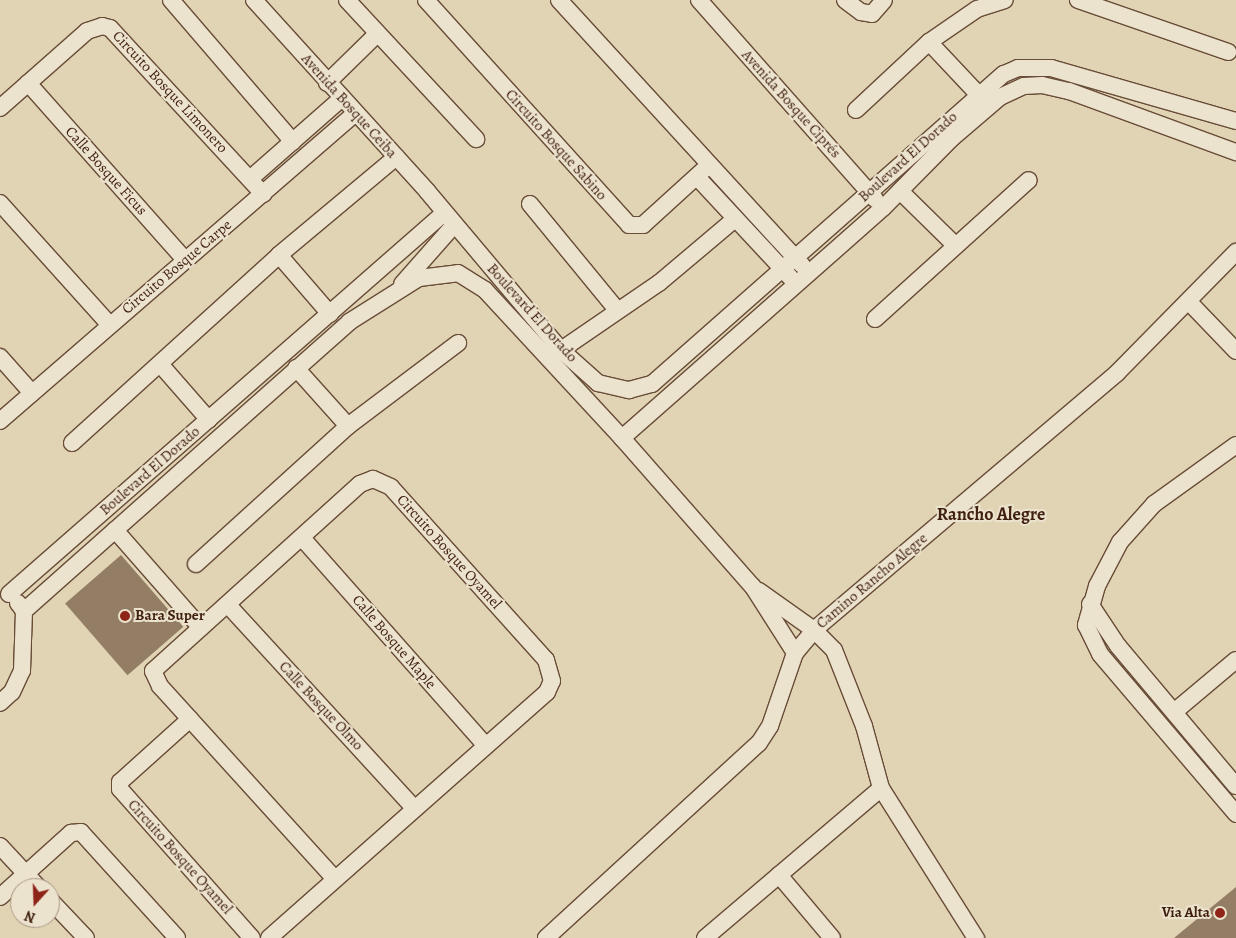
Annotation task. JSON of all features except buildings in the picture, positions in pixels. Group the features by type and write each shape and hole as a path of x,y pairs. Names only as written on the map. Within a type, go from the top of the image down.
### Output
{"street":[{"path":"171,0 293,142"},
{"name":"Avenida Bosque Ceiba","path":"254,0 341,99 396,157 449,219"},
{"path":"347,0 476,139"},
{"name":"Circuito Bosque Sabino","path":"426,0 629,225 643,225 709,165"},
{"path":"559,0 810,273"},
{"name":"Avenida Bosque Ciprés","path":"698,0 884,208"},
{"path":"845,0 861,12 872,14 884,0"},
{"path":"856,110 929,42 977,9 1005,0"},
{"path":"1078,0 1228,52"},
{"name":"Circuito Bosque Limonero","path":"0,108 87,31 102,26 110,28 251,178 263,194"},
{"path":"327,83 377,34"},
{"path":"929,42 978,94"},
{"name":"Boulevard El Dorado","path":"795,653 753,587 622,438 472,279 458,273 434,274 399,288 349,322 24,611 4,594 209,420 330,314 449,219 562,350 598,384 629,390 644,389 783,270 978,94 1004,74 1034,66 1236,121"},
{"name":"Calle Bosque Ficus","path":"28,83 185,260"},
{"name":"Boulevard El Dorado","path":"622,438 798,286 810,273 884,208 958,133 1000,97 1024,86 1042,85 1069,90 1151,123 1236,152"},
{"path":"251,178 341,99"},
{"path":"1151,123 1159,100"},
{"name":"Circuito Bosque Carpe","path":"0,422 109,324 263,194 355,113"},
{"path":"72,443 279,255 396,157"},
{"path":"697,177 798,286"},
{"path":"875,319 1029,180"},
{"path":"900,191 956,246"},
{"path":"0,204 109,324"},
{"path":"530,204 617,310"},
{"path":"399,288 449,219"},
{"path":"562,350 617,310 659,283 736,219"},
{"name":"Camino Rancho Alegre","path":"546,938 759,743 770,726 795,653 814,630 1066,417 1189,302 1236,252"},
{"path":"279,255 330,314"},
{"path":"1189,302 1236,351"},
{"path":"196,564 348,426 458,343"},
{"path":"0,357 32,393"},
{"path":"160,364 209,420"},
{"path":"296,368 348,426"},
{"path":"1236,445 1173,489 1138,521 1120,542 1090,604 1086,626 1092,642 1236,814"},
{"name":"Circuito Bosque Oyamel","path":"269,938 333,877 547,692 552,674 539,653 386,483 373,479 360,484 303,539 153,671 154,679 333,877"},
{"path":"115,530 201,628"},
{"name":"Calle Bosque Maple","path":"303,539 485,745"},
{"name":"Boulevard El Dorado","path":"753,587 814,630 834,650 846,673 881,788 976,938"},
{"path":"1090,604 1118,646 1236,786"},
{"name":"Calle Bosque Olmo","path":"228,605 414,808"},
{"path":"0,703 12,692 22,671 24,611"},
{"path":"1174,712 1236,660"},
{"name":"Circuito Bosque Oyamel","path":"190,719 120,782 120,789 247,936"},
{"path":"705,938 881,788"},
{"path":"0,897 27,875 70,833 81,832 177,938"},
{"path":"0,846 30,878"},
{"path":"779,875 832,938"},
{"path":"60,911 86,938"}],"place":[{"name":"Bara Super","path":"125,616"},
{"name":"Via Alta","path":"1220,913"}],"district":[{"name":"Rancho Alegre","path":"991,514"}]}
